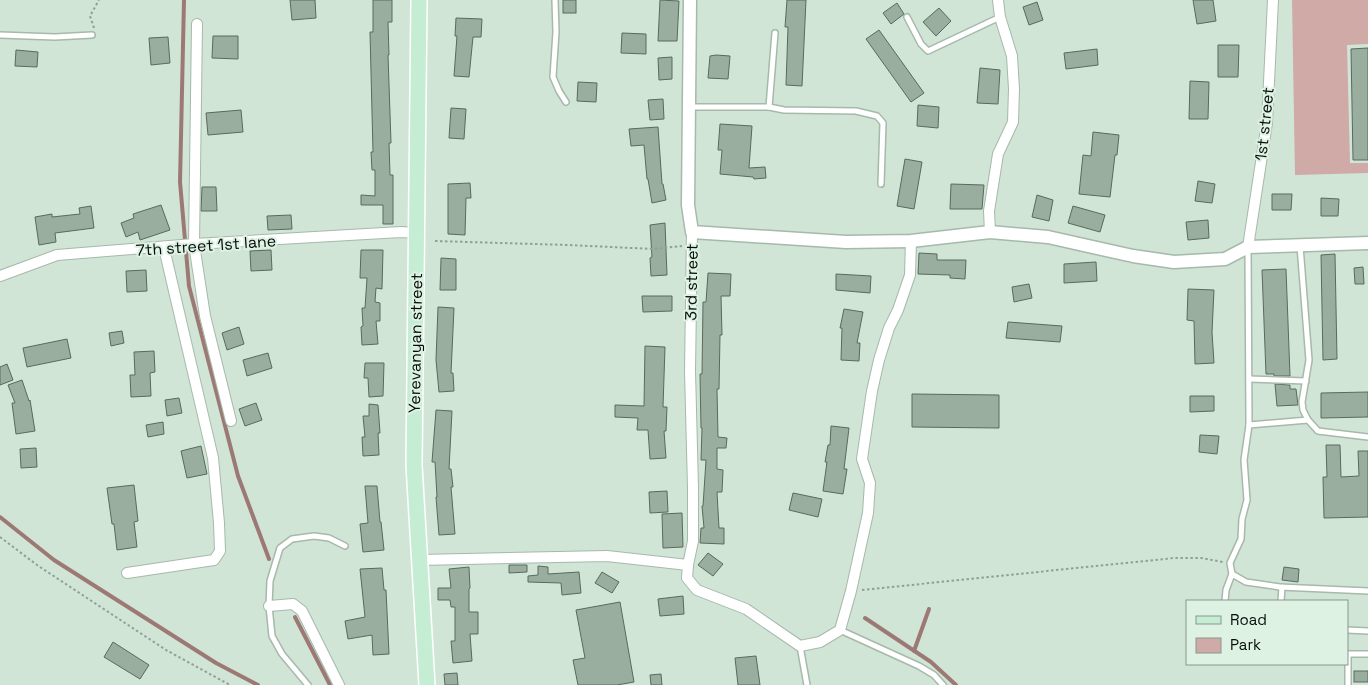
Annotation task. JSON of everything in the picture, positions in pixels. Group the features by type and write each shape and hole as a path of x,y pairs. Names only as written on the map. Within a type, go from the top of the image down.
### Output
{"main road":[{"name":"Yerevanyan street","path":"418,0 414,465 426,685"}],"street":[{"name":"3rd street","path":"688,564 693,542 690,371 692,239 688,204 690,0"},
{"path":"990,232 989,211 998,154 1013,122 1012,56 1000,17 998,0"},
{"name":"1st street","path":"1248,247 1267,123 1273,0"},
{"path":"197,24 188,245 231,421"},
{"name":"7th street 1st lane","path":"0,276 57,255 188,245 401,232 416,233"},
{"path":"692,239 846,242 911,241 990,232 1048,237 1133,256 1174,262 1225,259 1248,247 1368,243"},
{"path":"419,560 607,556 688,564 687,578 697,590 746,609 800,646 820,642 840,630 851,591 868,513 870,483 862,459 872,391 889,328 898,310 910,275 911,241"},
{"path":"127,573 214,560 220,551 213,458 164,248"},
{"path":"269,606 293,604 302,611 340,685"}],"lane":[{"path":"555,0 556,32 553,77 566,102"},
{"path":"907,17 921,44 928,51 1000,17"},
{"path":"769,107 775,33"},
{"path":"0,35 55,38 92,35"},
{"path":"689,107 769,107 784,110 856,112 877,116 883,122 881,184"},
{"path":"1300,245 1309,360 1302,402 1303,410 1308,420 1318,431 1368,437"},
{"path":"1225,600 1226,590 1232,574 1230,563 1241,539 1242,519 1247,500 1244,460 1250,425 1248,247"},
{"path":"1249,378 1306,380"},
{"path":"1250,425 1308,420"},
{"path":"308,685 282,654 272,636 269,606 270,580 280,548 292,539 314,536 329,538 345,546"},
{"path":"1232,574 1246,582 1282,587 1368,591"},
{"path":"1281,600 1282,587"},
{"path":"840,630 919,666 934,675 943,685"},
{"path":"1348,630 1368,631"},
{"path":"800,646 807,685"},
{"path":"1348,654 1368,654"},
{"path":"1347,665 1348,685"}],"path":[{"path":"92,35 94,29 90,16 98,0"},
{"path":"434,241 654,249 692,239"},
{"path":"0,537 37,565 166,650 230,685"},
{"path":"851,591 1174,558 1201,558 1230,563"}],"green space":[{"path":"1292,0 1368,0 1368,44 1347,45 1350,163 1368,163 1368,173 1295,175"}],"building":[{"path":"290,0 315,0 316,18 292,20"},
{"path":"373,0 392,0 392,22 388,22 388,55 391,143 389,143 390,175 393,175 393,224 383,224 383,205 361,205 361,195 375,196 375,170 372,170 371,152 373,152 370,32 373,32"},
{"path":"563,0 576,0 576,13 563,13"},
{"path":"660,0 679,1 677,41 658,41"},
{"path":"787,0 806,0 802,86 786,85 788,27 785,27"},
{"path":"1193,0 1213,0 1216,21 1197,24"},
{"path":"1037,2 1043,20 1029,25 1023,7"},
{"path":"897,3 904,14 891,24 883,13"},
{"path":"939,8 951,21 936,36 923,22"},
{"path":"456,18 482,19 481,37 473,37 469,77 454,76 457,36 455,36"},
{"path":"879,30 924,93 911,102 866,39"},
{"path":"622,33 646,34 646,54 621,53"},
{"path":"213,36 238,36 238,59 212,58"},
{"path":"168,37 170,63 151,65 149,38"},
{"path":"1218,45 1239,45 1238,77 1218,77"},
{"path":"1368,48 1368,160 1353,160 1351,49"},
{"path":"1097,49 1098,65 1066,69 1064,53"},
{"path":"16,50 38,52 37,67 15,66"},
{"path":"710,56 730,56 728,79 708,78"},
{"path":"672,57 672,79 659,80 658,58"},
{"path":"980,68 1000,70 998,104 977,103"},
{"path":"1190,81 1209,82 1208,119 1189,119"},
{"path":"578,82 597,83 596,102 577,101"},
{"path":"663,99 664,119 650,120 648,100"},
{"path":"918,105 939,107 938,128 917,126"},
{"path":"451,108 466,109 464,139 449,138"},
{"path":"241,110 243,132 208,135 206,113"},
{"path":"720,124 752,126 749,168 765,167 766,178 754,179 753,177 720,174 722,150 718,150"},
{"path":"658,127 662,184 666,200 652,203 647,179 644,145 631,146 629,129"},
{"path":"1093,132 1119,135 1110,197 1079,194 1083,155 1091,156"},
{"path":"905,159 922,162 914,209 897,206"},
{"path":"1198,181 1215,184 1212,203 1195,201"},
{"path":"470,183 471,198 466,198 465,235 448,234 448,184"},
{"path":"951,184 984,185 982,209 950,209"},
{"path":"202,187 216,187 217,211 201,211"},
{"path":"1272,194 1292,194 1291,210 1272,210"},
{"path":"1037,195 1053,200 1049,221 1032,217"},
{"path":"1321,198 1339,199 1338,216 1321,216"},
{"path":"161,205 170,230 140,240 138,232 126,237 121,223 134,218 133,214"},
{"path":"91,206 94,228 55,233 56,242 39,245 35,217 52,214 52,217 80,214 79,208"},
{"path":"1073,206 1105,215 1100,232 1068,223"},
{"path":"291,215 292,229 268,230 267,216"},
{"path":"1208,220 1209,238 1188,240 1186,222"},
{"path":"665,223 667,275 651,276 650,225"},
{"path":"271,250 272,270 251,271 250,251"},
{"path":"361,250 383,250 382,289 376,288 375,302 380,303 380,321 376,321 378,344 362,345 362,308 365,308 367,278 360,278"},
{"path":"919,253 937,254 937,260 966,260 965,279 950,278 950,275 918,274"},
{"path":"1335,254 1337,359 1323,360 1321,255"},
{"path":"441,258 456,259 456,290 440,290"},
{"path":"1096,262 1097,281 1064,283 1064,264"},
{"path":"1363,267 1364,284 1355,284 1354,268"},
{"path":"1286,269 1290,376 1274,376 1274,374 1266,374 1262,270"},
{"path":"146,270 147,291 127,292 126,271"},
{"path":"708,273 731,274 730,296 721,296 722,335 720,335 719,389 717,389 718,437 727,438 726,448 717,448 717,469 723,470 722,492 717,492 719,528 724,528 724,544 700,543 701,528 704,528 702,506 706,460 701,460 700,374 702,374 703,302 706,302"},
{"path":"836,274 871,276 870,293 836,290"},
{"path":"1029,284 1032,298 1014,302 1012,287"},
{"path":"1188,289 1214,290 1212,332 1214,363 1195,364 1194,321 1187,320"},
{"path":"642,296 672,296 672,311 643,312"},
{"path":"438,307 454,308 451,373 453,373 454,391 439,392 436,360"},
{"path":"844,309 863,312 857,343 860,343 859,361 841,360 842,328 840,328"},
{"path":"1008,322 1062,326 1060,342 1006,338"},
{"path":"239,327 244,344 227,350 222,333"},
{"path":"122,331 124,343 111,346 109,333"},
{"path":"67,339 71,358 27,367 23,348"},
{"path":"645,346 665,347 663,407 667,407 666,431 664,431 666,458 650,459 648,430 637,430 638,418 615,417 615,405 644,406"},
{"path":"154,351 155,372 150,373 151,396 131,397 130,375 135,375 134,352"},
{"path":"268,353 272,368 247,376 243,360"},
{"path":"365,363 384,363 383,396 369,397 368,378 364,378"},
{"path":"7,364 13,380 0,385 0,367"},
{"path":"22,380 30,400 35,431 16,434 12,403 15,403 8,385"},
{"path":"1275,384 1290,385 1290,389 1296,389 1298,405 1277,406"},
{"path":"1368,392 1368,417 1321,418 1321,393"},
{"path":"912,394 999,395 999,428 912,427"},
{"path":"1190,396 1214,396 1214,411 1190,412"},
{"path":"179,398 182,413 167,416 165,400"},
{"path":"256,403 262,420 245,426 239,409"},
{"path":"369,404 378,405 379,455 363,456 362,437 365,437 363,416 369,416"},
{"path":"436,410 452,411 449,469 451,469 453,487 451,487 455,534 439,535 435,462 432,462"},
{"path":"163,422 164,434 148,437 146,425"},
{"path":"831,426 849,428 844,469 847,469 843,494 823,491 827,462 825,462 828,445 830,445"},
{"path":"1200,435 1219,436 1217,454 1199,452"},
{"path":"1326,445 1340,445 1341,477 1359,476 1358,451 1368,451 1368,517 1324,518 1323,477 1327,477"},
{"path":"201,446 207,474 187,478 181,451"},
{"path":"36,448 37,467 21,468 20,449"},
{"path":"134,485 138,521 134,522 137,547 117,550 107,488"},
{"path":"365,486 377,486 384,550 363,552 360,524 368,523"},
{"path":"667,491 668,512 650,513 649,492"},
{"path":"793,493 822,499 818,517 789,510"},
{"path":"682,513 683,547 663,548 662,514"},
{"path":"708,553 723,564 713,576 698,565"},
{"path":"509,565 527,565 527,572 509,573"},
{"path":"538,566 548,567 548,574 579,572 581,593 562,595 561,583 528,582 528,576 538,575"},
{"path":"469,567 469,612 478,612 478,634 470,634 472,661 453,663 451,641 455,641 455,607 451,607 450,600 438,600 438,588 451,588 449,569"},
{"path":"1284,567 1299,569 1298,582 1282,580"},
{"path":"382,568 384,590 386,590 389,654 373,655 372,635 348,639 345,621 365,617 360,569"},
{"path":"602,572 619,582 612,593 595,583"},
{"path":"683,596 684,614 660,616 658,599"},
{"path":"620,602 634,682 617,685 578,685 573,660 585,658 576,610"},
{"path":"113,642 149,665 140,679 104,657"},
{"path":"756,656 760,685 738,685 735,658"},
{"path":"1354,671 1368,671 1368,682 1354,682"},
{"path":"457,673 458,685 445,685 444,674"},
{"path":"661,674 662,685 651,685 650,675"}],"waterway":[{"path":"184,0 180,182 189,286 238,476 269,559"},
{"path":"0,517 54,560 216,663 258,685"},
{"path":"914,651 929,609"},
{"path":"295,617 330,685"},
{"path":"865,618 931,662 956,685"}]}
